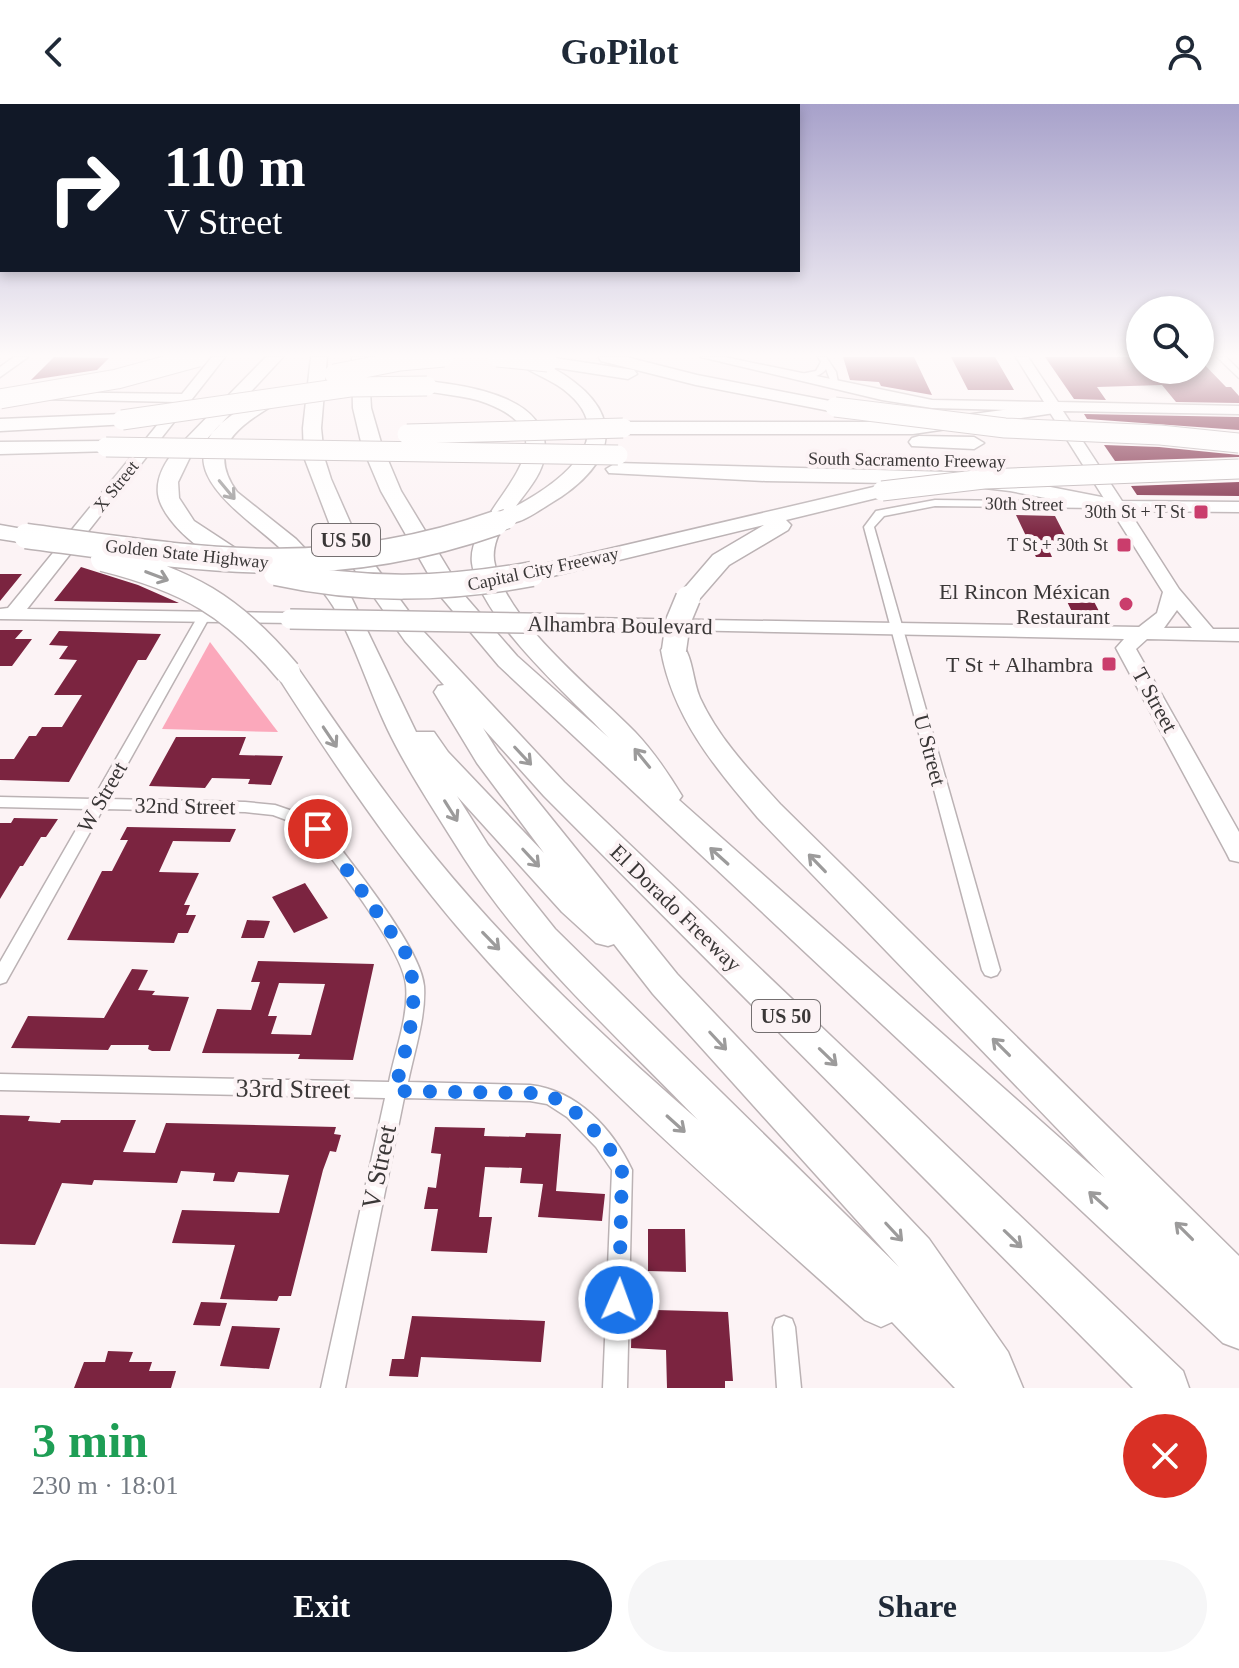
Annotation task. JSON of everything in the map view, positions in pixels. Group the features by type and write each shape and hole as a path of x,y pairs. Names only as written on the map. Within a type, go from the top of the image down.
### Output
{"highway":[{"path":"0,425 122,426 172,417"},
{"name":"Capital City Freeway","path":"218,417 173,467 168,486 176,513 196,536 214,548 267,571 310,581 387,588 467,585 532,574 882,491"},
{"path":"242,417 218,441 213,456 220,482 230,496 288,544 343,602 402,731 477,853 543,938 751,1172 976,1388"},
{"path":"309,417 312,428"},
{"name":"El Dorado Freeway","path":"313,417 314,457 349,546 414,636 554,789 1166,1388"},
{"name":"US 50","path":"365,417 366,431 391,491 454,598 518,672 1239,1327"},
{"path":"369,417 366,431 620,447 766,475 951,478 1010,485 1117,506"},
{"path":"519,417 529,425 537,444 528,475 484,538 481,548 483,566 500,604 645,760 684,824"},
{"name":"Golden State Highway","path":"0,534 234,561 299,562 405,551 462,536 507,519 562,488 588,462 596,446 596,417"},
{"path":"915,417 1005,428 1160,435 1239,445"},
{"path":"620,447 913,428 992,417"},
{"name":"South Sacramento Freeway","path":"0,433 122,426 366,431 620,447 989,462 1239,468"},
{"name":"South Sacramento Freeway","path":"0,448 106,447 366,431"},
{"name":"South Sacramento Freeway","path":"620,447 974,443 1239,445"},
{"path":"1239,468 984,479 882,491 803,515 767,530 721,560 688,598 678,622 674,650 685,699 703,731 769,811 1239,1286"},
{"path":"0,534 110,560 173,583 201,596 253,632 288,672 392,825 479,930 597,1051 751,1172 988,1388"},
{"path":"414,636 487,757 665,984 914,1253 992,1368 1000,1388"},
{"path":"374,669 438,758 574,904 665,984"}],"main road":[{"name":"X Street","path":"6,614 170,417"},
{"path":"1061,417 1172,592 1207,634"},
{"name":"30th Street","path":"1117,506 1239,507"},
{"name":"T Street","path":"1172,592 1170,611 1161,623 1139,633 1126,648 1239,854"},
{"name":"Alhambra Boulevard","path":"6,614 1239,635"}],"street":[{"name":"30th Street","path":"870,530 870,522 880,513 935,503 1117,506"},
{"name":"U Street","path":"870,530 991,970"},
{"name":"W Street","path":"0,977 203,618"},
{"name":"32nd Street","path":"0,802 275,810"},
{"name":"V Street","path":"275,810 291,814 318,829 405,952 413,972 415,996 333,1388"},
{"name":"33rd Street","path":"0,1082 544,1095 565,1104 619,1160 623,1182 615,1388"},
{"path":"784,1327 789,1388"}],"shaded area":[{"path":"210,642 278,732 162,729"}],"building":[{"path":"1086,417 1239,417 1239,430"},
{"path":"1104,445 1159,447 1239,457 1115,461"},
{"path":"1239,482 1239,496 1137,495 1131,486"},
{"path":"1016,515 1055,516 1072,549 1048,548 1052,557 1036,557"},
{"path":"81,567 138,585 179,603 54,601"},
{"path":"0,574 22,574 0,601"},
{"path":"1061,589 1088,590 1102,617 1074,616"},
{"path":"0,630 23,630 15,639 32,639 12,666 0,666"},
{"path":"59,631 161,634 146,660 138,660 69,782 0,780 0,759 14,759 29,736 36,736 42,727 62,727 82,695 54,695 77,660 59,659 68,646 49,645"},
{"path":"176,737 246,737 239,755 283,756 271,785 248,784 250,779 212,778 205,788 149,786"},
{"path":"14,818 58,819 46,837 41,837 0,899 0,823 11,823"},
{"path":"127,827 236,829 230,842 173,841 159,872 199,873 184,905 190,905 186,915 196,915 188,933 178,933 174,943 67,940 102,871 112,871 128,840 120,840"},
{"path":"305,883 328,918 294,933 272,897"},
{"path":"247,920 270,921 264,938 241,938"},
{"path":"258,961 374,964 353,1060 298,1059 300,1054 202,1053 217,1009 251,1010 260,982 251,982","holes":["279,983 325,984 311,1035 271,1034 277,1016 268,1016"]},
{"path":"132,969 148,970 138,990 155,991 152,995 189,997 170,1051 152,1051 148,1049 149,1045 111,1045 108,1050 11,1048 28,1016 104,1018"},
{"path":"0,1115 30,1116 28,1121 60,1123 61,1120 136,1120 123,1152 155,1153 166,1123 336,1127 334,1134 341,1135 336,1152 330,1151 323,1170 291,1296 279,1296 277,1301 220,1299 235,1245 172,1243 182,1210 279,1213 289,1175 238,1172 234,1182 213,1181 215,1173 181,1171 177,1183 94,1180 92,1185 62,1183 35,1245 0,1244"},
{"path":"435,1127 485,1128 484,1136 561,1134 556,1191 605,1194 602,1221 538,1217 543,1184 520,1183 522,1168 485,1167 479,1217 492,1217 487,1253 431,1251 438,1209 424,1209 428,1187 436,1188 441,1154 431,1153"},
{"path":"648,1229 685,1229 686,1272 648,1271"},
{"path":"201,1302 227,1303 220,1326 193,1325"},
{"path":"632,1304 656,1305 656,1310 728,1312 733,1381 725,1381 725,1388 667,1388 666,1350 631,1348"},
{"path":"412,1316 545,1321 541,1362 421,1357 418,1377 389,1376 392,1359 404,1359"},
{"path":"232,1326 280,1328 269,1369 220,1366"},
{"path":"108,1351 133,1352 129,1362 152,1362 149,1371 176,1371 171,1388 74,1388 84,1362 105,1362"}],"place":[{"name":"30th St + T St","path":"1201,512"},
{"name":"T St + 30th St","path":"1124,545"},
{"name":"El Rincon Méxican Restaurant","path":"1126,604"},
{"name":"T St + Alhambra","path":"1109,664"}],"route":[{"path":"318,829 405,952 413,972 414,1008 395,1091 530,1093 555,1098 565,1104 613,1152 622,1170 619,1300"}]}
